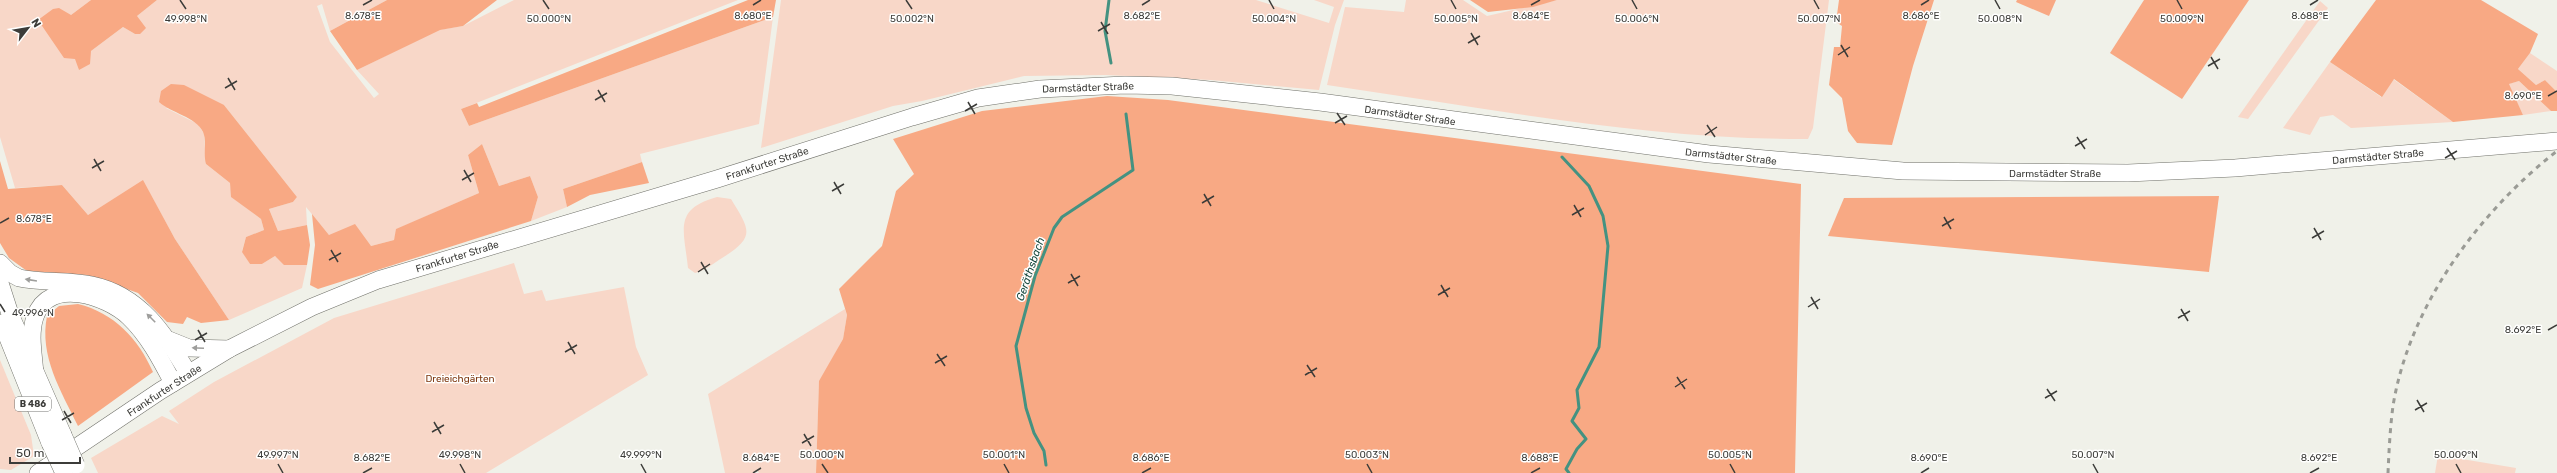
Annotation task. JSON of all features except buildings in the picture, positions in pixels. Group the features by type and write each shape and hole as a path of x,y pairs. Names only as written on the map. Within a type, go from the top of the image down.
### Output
{"main road":[{"name":"Darmstädter Straße","path":"912,117 978,98 1040,89 1125,85 1172,86 1320,102 1709,154 1866,169 1973,173 2128,173 2235,168 2557,141"},
{"name":"Frankfurter Straße","path":"38,473 188,373 229,349 312,307 378,280 717,179 912,117"},
{"path":"0,263 10,273 19,278 35,281 92,285 115,293 146,314 169,340 188,373"},
{"name":"B 486","path":"0,283 10,314 35,375 57,439"},
{"path":"35,375 32,344 36,316 42,306 50,299 59,295 72,293 110,303 128,316 155,350 173,383"},
{"name":"B 486","path":"0,317 17,364 73,470"},
{"path":"0,333 17,364"},
{"path":"169,340 189,348 229,349"}],"green space":[{"path":"0,0 91,0 71,15 79,70 91,51 123,27 135,34 137,16 157,0 387,0 330,31 322,4 317,6 330,42 374,98 379,94 357,70 438,30 463,26 514,0 738,0 461,109 469,126 773,17 759,124 640,154 642,162 563,189 567,207 531,221 538,197 530,176 499,186 482,144 468,155 479,193 397,229 394,240 371,246 329,235 306,207 307,225 278,231 269,209 293,202 297,197 224,105 166,108 198,124 204,134 206,164 230,183 232,197 261,219 264,230 246,237 242,251 250,264 262,264 275,256 285,265 307,265 302,288 229,320 175,239 143,181 88,215 62,185 15,188 0,137"},
{"path":"781,0 1256,0 1329,23 1334,7 1314,0 1344,0 1335,25 1319,90 1211,80 1106,75 1024,76 922,101 893,106 761,148"},
{"path":"1406,0 1463,0 1487,16 1557,0 1829,0 1813,128 1808,139 1748,138 1687,134 1567,121 1327,85 1345,7 1404,12"},
{"path":"2320,1 2328,8 2248,119 2238,117"},
{"path":"2530,53 2557,71 2557,92 2545,80 2536,85 2518,69"},
{"path":"2330,62 2381,97 2393,79 2453,122 2351,128 2333,115 2320,117 2310,135 2283,128"},
{"path":"2519,81 2551,111 2523,115 2508,84"},
{"path":"717,197 731,199 745,226 745,238 733,251 705,269 695,273 688,268 684,223 687,215 693,208 703,202"},
{"name":"Dreieichgärten","path":"514,263 524,294 542,290 546,301 624,287 636,347 648,375 486,473 98,473 91,458 162,416 179,424 169,411 214,382 334,318"},
{"path":"845,309 847,315 843,339 819,383 816,473 759,473 757,470 753,473 725,473 708,394"},
{"path":"0,360 31,435 34,456 11,470 0,469"},
{"path":"2438,455 2516,468 2515,473 2435,473"}],"shaded area":[{"path":"91,0 157,0 137,16 146,28 140,34 135,34 123,27 91,51 90,64 79,70 75,59 64,58 38,20 53,9 59,8 71,15"},
{"path":"387,0 497,0 463,26 440,30 357,70 330,31"},
{"path":"748,0 776,0 773,17 469,126 461,109 477,103 479,107"},
{"path":"1470,0 1557,0 1533,7 1488,12"},
{"path":"1839,0 1934,0 1913,66 1892,145 1857,143 1848,131 1842,98 1829,85 1834,47 1840,47 1842,26 1836,22"},
{"path":"2017,0 2056,0 2049,16 2016,2"},
{"path":"2144,0 2249,0 2182,99 2110,53"},
{"path":"2376,0 2481,0 2538,34 2530,53 2518,69 2536,85 2545,80 2557,92 2557,111 2551,111 2519,81 2509,84 2523,115 2453,122 2394,79 2382,97 2330,62"},
{"path":"171,84 184,85 224,105 297,197 293,202 269,209 278,231 307,225 310,245 307,265 284,265 275,256 262,264 250,264 242,252 246,237 264,230 261,219 231,197 230,183 206,164 204,136 200,127 159,102 161,91"},
{"path":"1107,96 1168,100 1801,184 1795,473 816,473 819,381 843,339 847,315 839,289 882,246 896,191 914,174 893,139 982,111"},
{"path":"482,144 499,186 530,176 538,197 531,221 318,289 310,285 315,245 312,214 329,235 355,224 371,246 394,240 396,229 479,193 468,155"},
{"path":"0,161 8,189 62,185 88,215 143,180 175,239 229,320 201,323 187,317 183,324 167,322 138,293 87,275 27,271 9,258 0,243"},
{"path":"642,162 649,183 590,195 567,207 563,189"},
{"path":"2219,196 2209,272 1828,236 1844,198"},
{"path":"78,304 103,314 123,329 140,348 153,372 78,426 53,373 46,345 45,331 47,316 59,306"}],"waterway":[{"name":"Geräthsbach","path":"1109,0 1105,31 1111,63"},
{"name":"Geräthsbach","path":"1046,465 1044,451 1034,433 1026,408 1016,346 1035,276 1054,228 1062,217 1133,170 1126,114"},
{"path":"1562,157 1589,186 1603,216 1608,246 1599,347 1577,390 1579,408 1572,421 1586,439 1577,449 1566,469 1569,473"}],"railway":[{"path":"2388,473 2393,406 2401,369 2414,333 2431,297 2475,232 2528,175 2557,151"}]}
